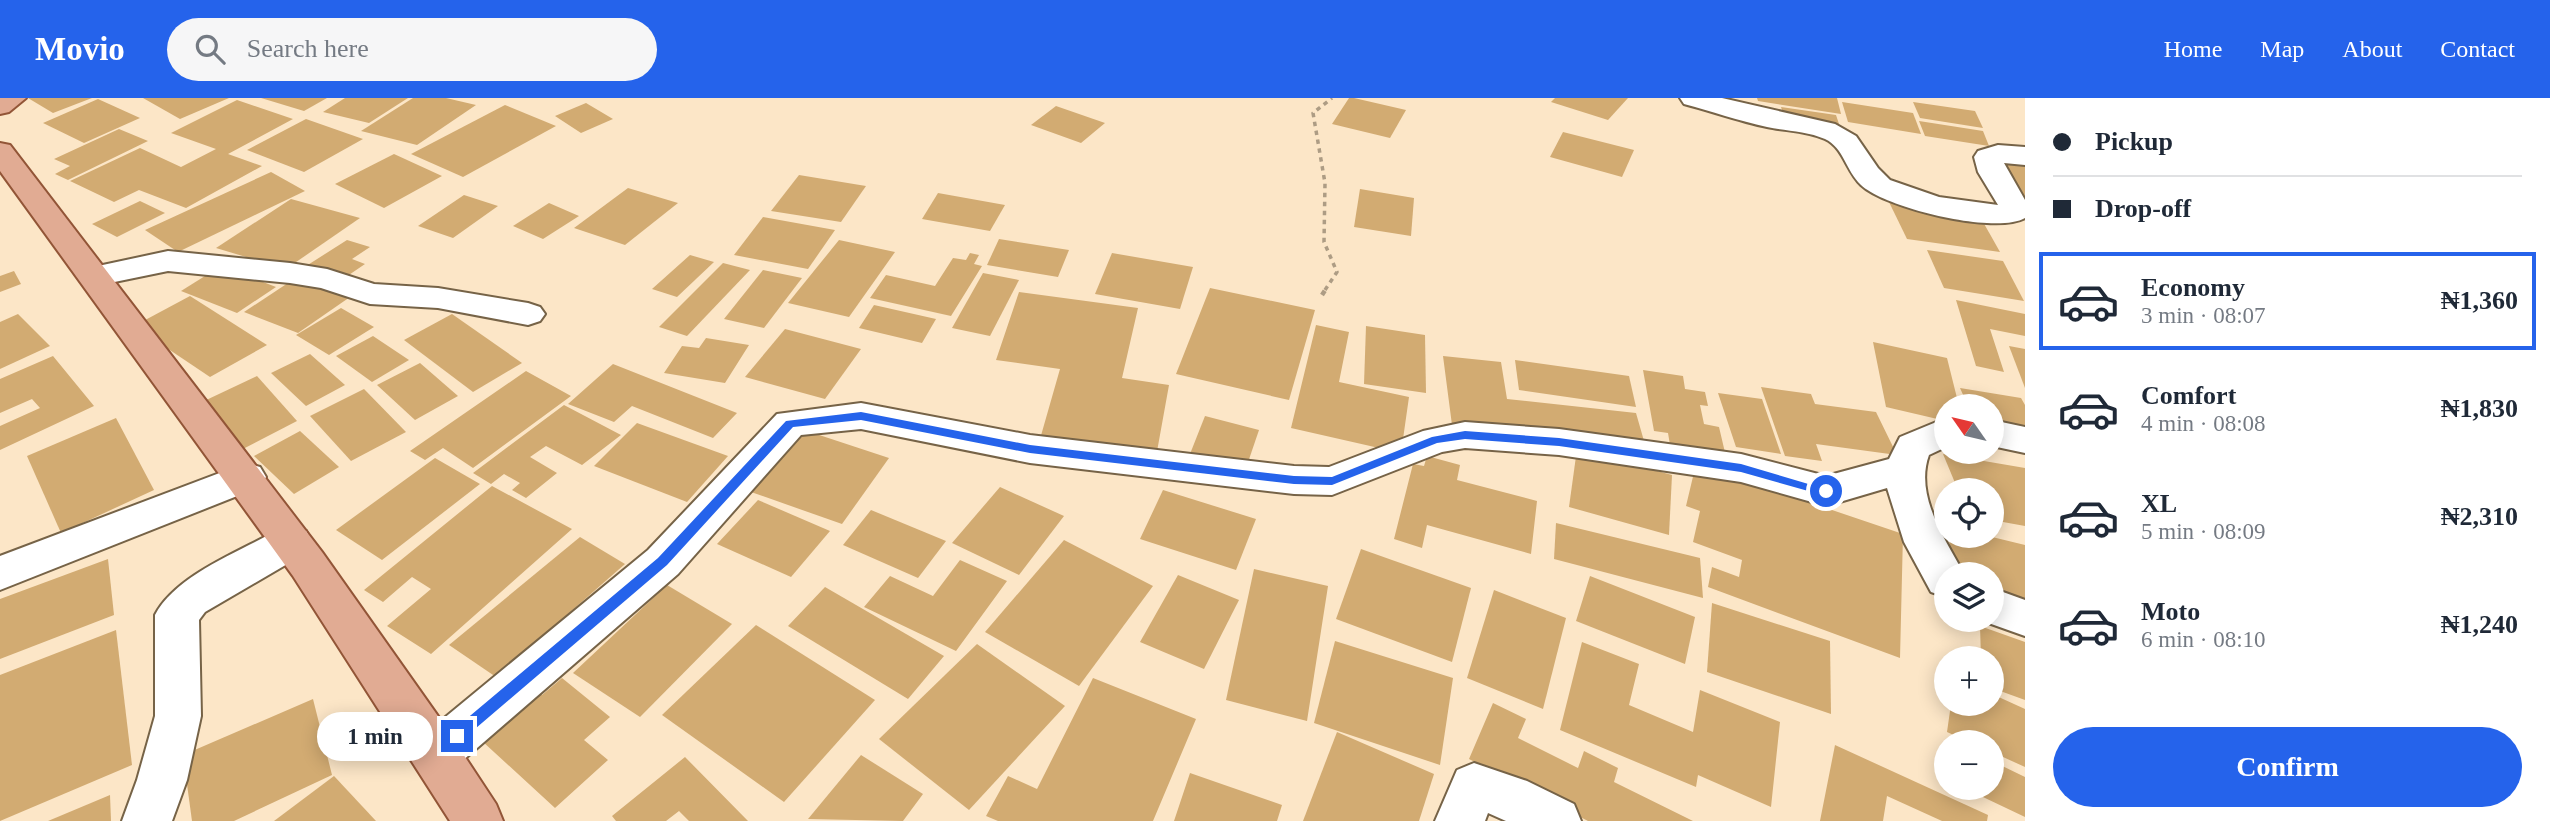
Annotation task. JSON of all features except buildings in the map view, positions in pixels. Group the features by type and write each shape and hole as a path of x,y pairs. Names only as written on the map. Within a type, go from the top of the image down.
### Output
{"main road":[{"path":"0,106 13,98"},
{"path":"0,151 246,477 437,753 478,821"}],"street":[{"path":"1693,98 1759,117 1832,132 1852,145 1870,178 1882,188 1915,199 1990,214 2013,213 2014,206 1993,172 1988,157 1998,154 2025,156"},
{"path":"95,276 168,261 290,273 327,279 370,294 438,298 528,314"},
{"path":"437,753 663,562 790,424 861,416 1030,449 1294,480 1332,481 1436,439 1465,435 1559,442 1741,468 1826,491 1905,469"},
{"path":"2004,436 2025,440"},
{"path":"1934,437 1913,447 1905,469 1907,489 1934,563"},
{"path":"0,573 246,477"},
{"path":"147,821 162,779 177,716 177,615 190,600 292,542"},
{"path":"2004,610 2025,618"},
{"path":"1460,821 1474,786 1509,797 1556,821"}],"path":[{"path":"1322,295 1337,272 1332,254 1324,242 1325,183 1313,113 1332,98"}],"route":[{"path":"457,736 663,562 790,424 835,416 861,416 1030,449 1294,480 1332,481 1436,439 1465,435 1559,442 1741,468 1826,491"}]}
